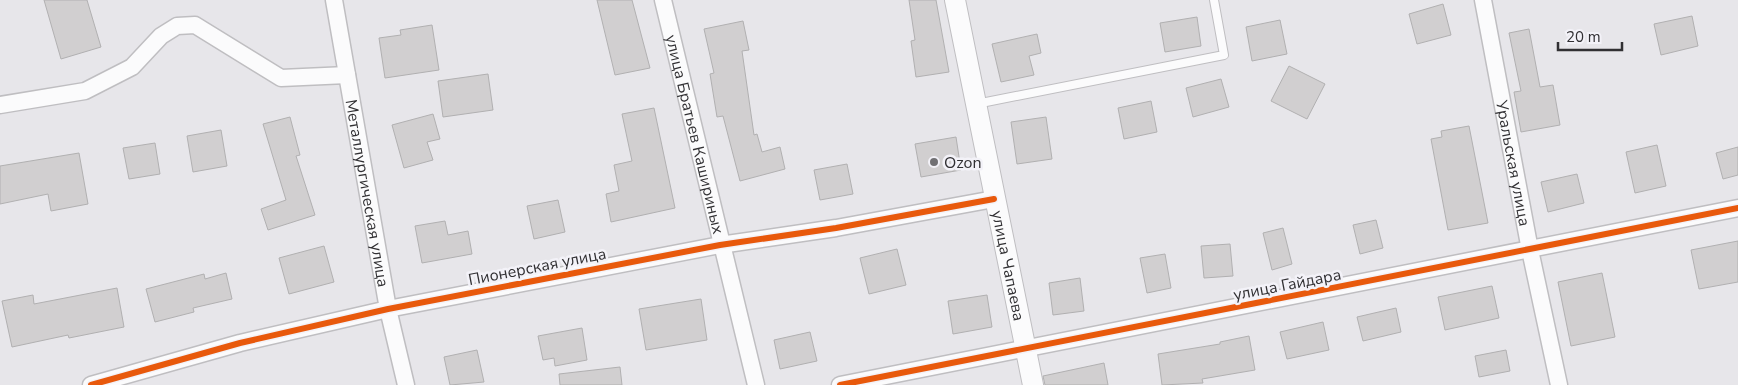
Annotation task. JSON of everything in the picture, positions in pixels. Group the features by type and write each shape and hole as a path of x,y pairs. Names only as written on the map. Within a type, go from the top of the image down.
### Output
{"street":[{"name":"Металлургическая улица","path":"334,0 388,309 406,385"},
{"name":"улица Братьев Кашириных","path":"663,0 720,245 756,385"},
{"name":"улица Чапаева","path":"955,0 1033,385"},
{"name":"Уральская улица","path":"1483,0 1530,250 1558,385"},
{"path":"0,105 84,91 132,67 161,36 177,26 195,25 281,78 347,75"},
{"name":"Пионерская улица","path":"91,385 240,343 388,309 720,245 836,228 994,199"},
{"name":"улица Гайдара","path":"840,385 1026,350 1738,208"}],"lane":[{"path":"976,104 1224,55 1214,0"}],"building":[{"path":"44,0 87,0 101,47 61,59"},
{"path":"597,0 632,0 650,68 615,75"},
{"path":"909,0 936,0 949,72 916,77 911,41 915,40"},
{"path":"1443,4 1451,35 1417,44 1409,14"},
{"path":"1692,16 1698,46 1661,55 1654,24"},
{"path":"1197,17 1201,46 1165,52 1160,23"},
{"path":"1280,20 1287,54 1252,61 1246,27"},
{"path":"743,21 749,50 742,51 754,135 757,134 762,152 780,147 785,169 740,181 723,116 717,117 710,74 714,73 704,29"},
{"path":"432,25 439,70 385,78 379,38 401,35 400,30"},
{"path":"1529,29 1540,87 1553,85 1560,125 1521,132 1514,92 1521,91 1509,33"},
{"path":"1037,34 1041,53 1029,56 1034,75 1001,82 992,44"},
{"path":"1289,66 1325,84 1307,119 1271,101"},
{"path":"488,74 493,110 443,117 438,81"},
{"path":"1221,79 1229,107 1193,117 1186,88"},
{"path":"1151,101 1157,132 1124,139 1118,108"},
{"path":"654,108 675,208 611,222 606,194 619,191 614,165 632,161 622,114"},
{"path":"433,114 440,139 427,142 433,160 404,168 392,125"},
{"path":"290,117 300,155 296,156 315,215 268,230 261,209 286,200 263,124"},
{"path":"1046,117 1052,159 1017,164 1011,122"},
{"path":"1469,126 1488,223 1448,230 1431,139 1442,137 1441,131"},
{"path":"221,130 227,166 193,172 187,136"},
{"path":"956,137 961,170 921,177 915,144"},
{"path":"155,143 160,174 129,179 123,148"},
{"path":"1657,145 1666,186 1635,193 1626,152"},
{"path":"1738,147 1738,175 1723,179 1716,153"},
{"path":"79,153 88,204 51,211 48,194 0,204 0,166"},
{"path":"847,164 853,194 820,200 814,170"},
{"path":"1577,174 1584,203 1548,212 1541,182"},
{"path":"558,200 565,232 534,239 527,206"},
{"path":"1376,220 1383,248 1360,254 1353,225"},
{"path":"445,221 448,235 468,231 472,254 422,263 415,226"},
{"path":"1283,228 1292,264 1272,270 1263,233"},
{"path":"1738,241 1738,282 1699,289 1691,250"},
{"path":"1230,244 1233,276 1204,278 1201,246"},
{"path":"324,246 334,282 289,294 279,258"},
{"path":"897,249 906,285 869,294 860,258"},
{"path":"1165,254 1171,288 1147,293 1140,258"},
{"path":"226,273 232,299 193,308 194,312 155,322 146,289 204,274 205,279"},
{"path":"1602,273 1615,337 1571,346 1558,282"},
{"path":"1080,278 1084,311 1053,315 1049,283"},
{"path":"1492,286 1499,318 1445,330 1438,297"},
{"path":"117,288 124,327 69,338 68,335 12,347 2,301 33,295 34,304"},
{"path":"987,295 992,327 953,334 948,301"},
{"path":"701,299 707,340 646,350 639,309"},
{"path":"1396,308 1401,332 1363,341 1357,317"},
{"path":"1323,322 1329,350 1287,359 1280,332"},
{"path":"582,328 587,360 555,366 554,358 543,360 538,336"},
{"path":"810,332 817,361 780,369 774,340"},
{"path":"1249,336 1255,370 1202,379 1203,383 1162,385 1158,354 1220,344 1220,342"},
{"path":"477,350 484,382 450,385 444,357"},
{"path":"1506,350 1510,371 1479,377 1475,356"},
{"path":"1104,363 1108,385 1045,385 1043,376"},
{"path":"620,367 622,385 560,385 559,374"}],"cycle path":[{"path":"91,385 240,343 388,309 720,245 836,228 994,199"},
{"path":"840,385 1738,208"}],"place":[{"name":"Ozon","path":"934,162"}]}
